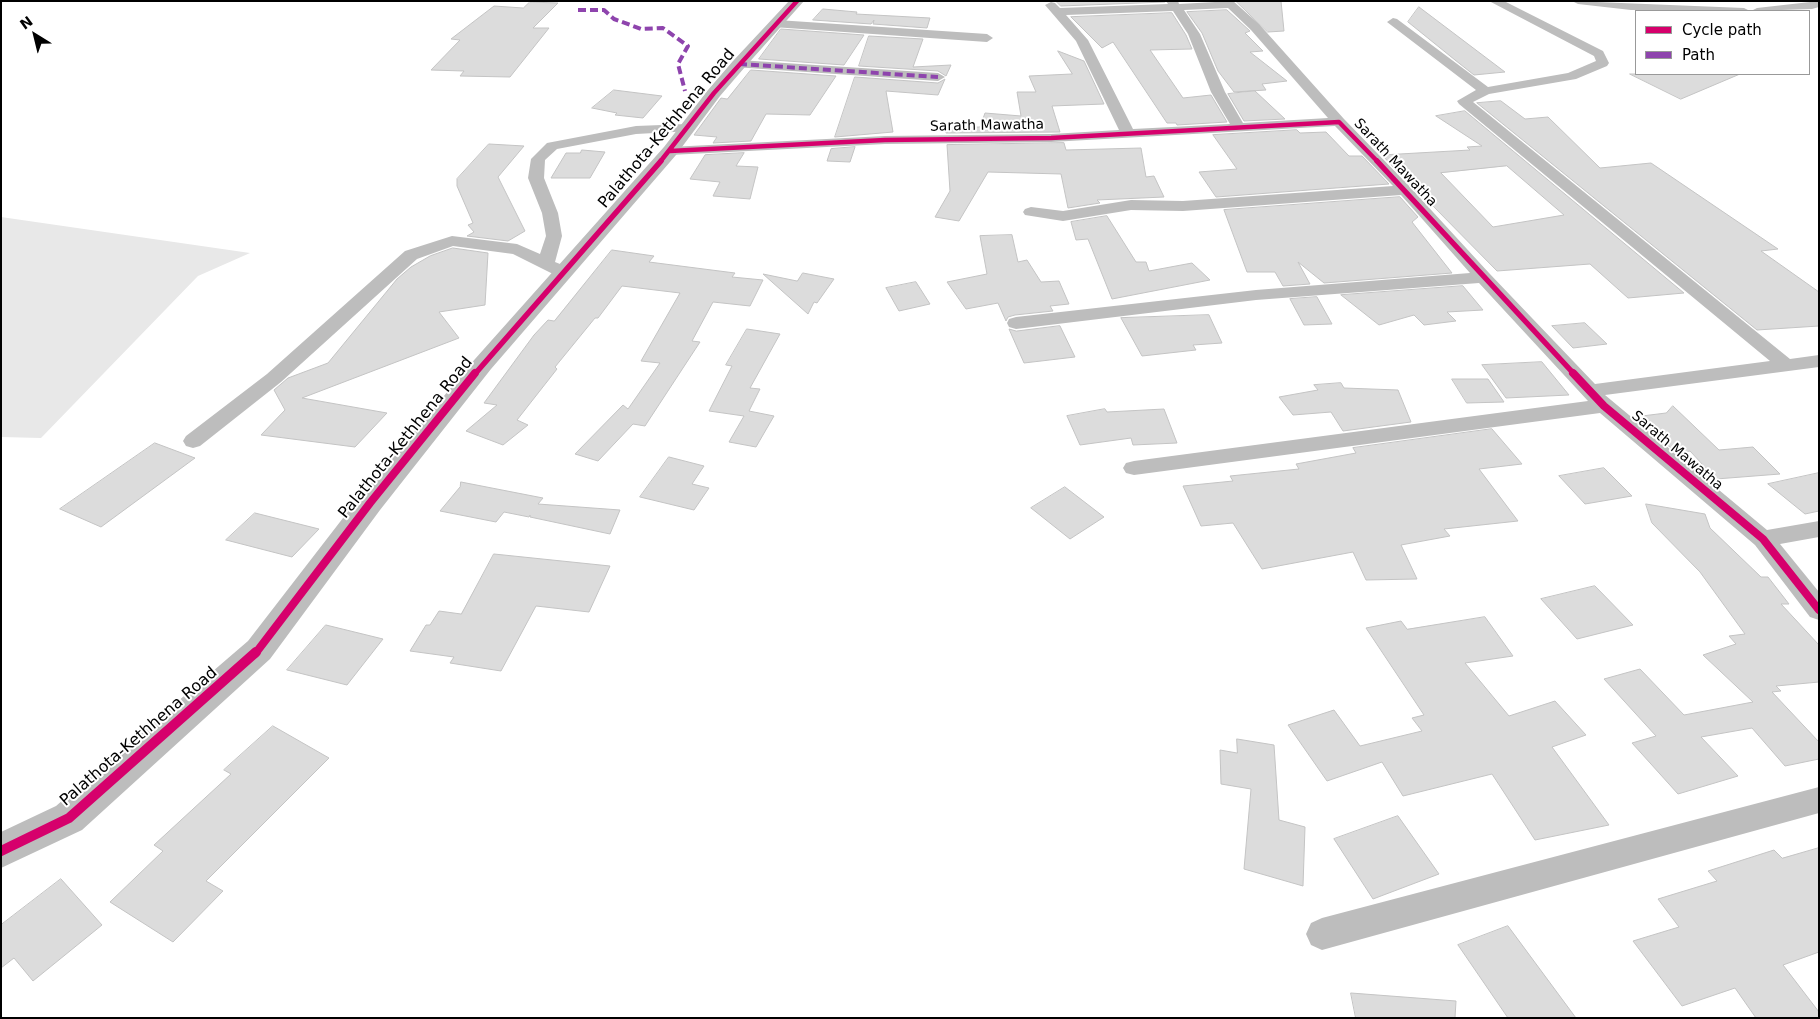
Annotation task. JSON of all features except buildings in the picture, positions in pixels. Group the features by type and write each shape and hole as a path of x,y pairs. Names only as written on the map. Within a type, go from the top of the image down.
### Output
{"street":[{"name":"Palathota-Kethhena Road","path":"1,851 69,818 259,650 370,503 483,364 555,268 670,151 686,128 739,64 797,1"},
{"path":"1048,1 1082,40 1128,134"},
{"path":"1495,1 1598,54 1603,63 1570,76 1485,92 1464,101 1786,365"},
{"path":"1578,1 1631,7 1716,10"},
{"path":"1768,10 1812,6 1819,2"},
{"path":"1058,12 1174,4 1227,3 1255,27 1339,122"},
{"path":"1174,4 1194,34 1218,92 1239,128"},
{"path":"1393,22 1485,92"},
{"path":"777,24 987,38"},
{"path":"739,64 938,77"},
{"name":"Sarath Mawatha","path":"670,151 885,140 1051,138 1339,122 1405,190 1483,277 1597,398 1764,540 1819,610"},
{"path":"193,441 274,378 374,291 412,255 452,241 517,249 555,268 554,236 550,214 536,178 538,159 552,146 636,130 686,128"},
{"path":"1031,212 1064,216 1131,205 1183,206 1405,190"},
{"path":"1016,323 1256,295 1483,277"},
{"path":"1134,468 1597,398 1819,360"},
{"path":"1764,540 1819,529"},
{"path":"1322,934 1819,800"}],"shaded area":[{"path":"1,217 250,253 198,276 41,438 1,437"}],"marked path":[{"path":"578,10 604,10 614,19 641,29 663,28 688,46 678,64 685,91"},
{"path":"739,64 938,77"}],"cycle path":[{"path":"1,851 69,818 259,650 370,503 483,364 670,151 714,93 739,64 797,1"},
{"path":"670,151 885,140 1051,138 1339,122 1405,190 1483,277 1604,406 1763,539 1819,610"}]}
